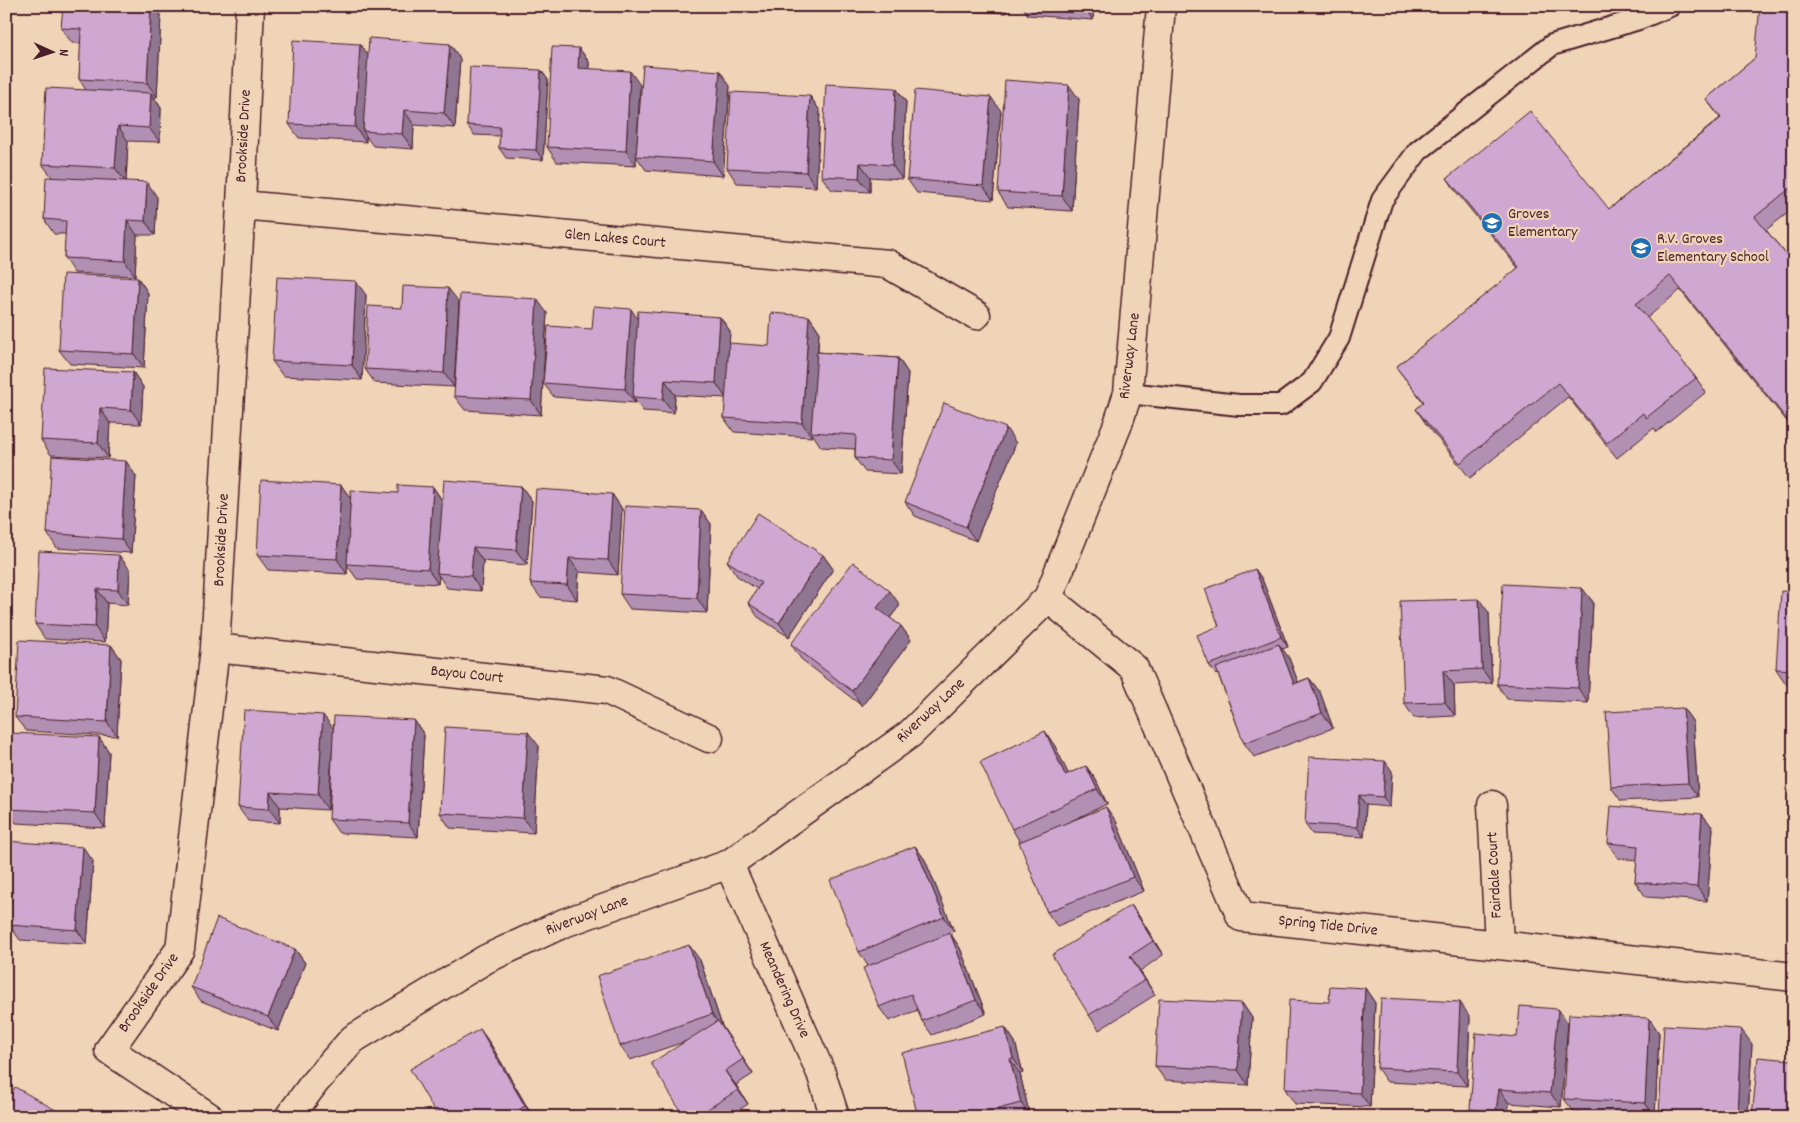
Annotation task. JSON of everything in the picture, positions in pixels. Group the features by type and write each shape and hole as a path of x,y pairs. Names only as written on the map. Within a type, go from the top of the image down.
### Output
{"street":[{"name":"Brookside Drive","path":"209,1117 109,1050 180,950 215,648 241,205 250,6"},
{"name":"Riverway Lane","path":"289,1117 315,1082 353,1038 486,959 564,923 729,864 910,734 1048,598 1118,424 1128,393 1160,6"},
{"name":"Glen Lakes Court","path":"241,205 888,264 976,315"},
{"name":"Spring Tide Drive","path":"1048,598 1134,668 1241,917 1794,976"},
{"name":"Bayou Court","path":"215,648 607,690 709,738"},
{"name":"Fairdale Court","path":"1492,805 1499,944"},
{"name":"Meandering Drive","path":"729,864 821,1073 835,1117"}],"lane":[{"path":"1128,393 1239,405 1281,405 1312,382 1339,338 1382,200 1418,151 1552,45 1638,19 1670,6"}],"building":[{"path":"63,6 151,6 147,83 79,79 81,29 61,28"},
{"name":"R.V. Groves Elementary School","path":"1760,6 1794,6 1794,185 1755,217 1794,264 1794,428 1670,276 1636,304 1696,378 1646,418 1643,413 1607,443 1558,383 1460,463 1416,409 1424,402 1396,367 1519,267 1447,178 1530,111 1609,209 1721,118 1706,99 1755,58"},
{"path":"369,38 450,44 444,113 404,110 402,134 363,131"},
{"path":"293,40 360,44 355,127 289,124"},
{"path":"552,47 579,48 578,68 630,71 626,151 547,147"},
{"path":"643,65 720,71 713,161 636,156"},
{"path":"470,67 541,70 536,150 499,148 500,127 467,125"},
{"path":"1005,80 1069,85 1062,196 998,192"},
{"path":"826,84 896,88 892,165 860,163 859,178 821,176"},
{"path":"46,88 151,93 149,128 118,126 115,168 42,164"},
{"path":"915,90 991,97 983,186 907,179"},
{"path":"731,92 810,96 806,172 727,168"},
{"path":"46,177 147,182 145,221 127,220 125,261 64,258 66,221 44,219"},
{"path":"63,274 138,278 134,354 59,350"},
{"path":"277,277 356,281 352,365 272,361"},
{"path":"403,286 448,288 444,373 365,369 368,306 402,308"},
{"path":"460,294 537,299 531,400 454,396"},
{"path":"594,306 631,309 625,389 543,383 548,326 592,329"},
{"path":"638,311 720,317 716,383 665,380 663,399 633,397"},
{"path":"771,313 809,316 802,423 724,418 729,343 769,346"},
{"path":"817,352 898,358 891,460 855,458 856,435 811,432"},
{"path":"45,368 133,372 131,410 100,408 98,443 41,440"},
{"path":"944,403 1006,428 966,527 905,502"},
{"path":"52,456 126,461 121,539 47,533"},
{"path":"261,480 341,485 337,559 257,555"},
{"path":"444,480 521,486 516,550 473,547 471,576 437,573"},
{"path":"398,485 433,487 428,569 347,564 351,490 398,493"},
{"path":"536,489 612,494 608,560 569,558 567,585 530,583"},
{"path":"625,506 701,510 697,598 620,594"},
{"path":"758,513 823,555 779,623 748,603 761,583 727,561"},
{"path":"39,551 119,555 118,590 97,589 95,627 35,624"},
{"path":"853,562 890,591 877,608 901,626 852,691 791,644"},
{"path":"1255,569 1281,637 1209,665 1197,635 1219,626 1205,589"},
{"path":"1503,584 1582,588 1578,688 1497,684"},
{"path":"1781,591 1794,592 1794,670 1776,669"},
{"path":"1479,599 1482,669 1443,671 1445,702 1404,703 1400,601"},
{"path":"19,640 111,645 107,722 15,717"},
{"path":"1279,644 1294,684 1309,678 1322,713 1244,743 1216,668"},
{"path":"1683,708 1688,783 1611,787 1606,712"},
{"path":"244,710 323,715 318,795 270,792 269,809 238,807"},
{"path":"334,716 414,720 408,823 329,819"},
{"path":"445,727 528,732 523,818 440,813"},
{"path":"1045,731 1065,775 1086,766 1097,789 1012,829 980,762"},
{"path":"10,733 99,737 95,813 6,809"},
{"path":"1309,757 1385,761 1383,797 1359,795 1357,827 1305,824"},
{"path":"1611,806 1702,814 1697,887 1635,882 1638,846 1608,843"},
{"path":"1106,807 1133,877 1047,912 1019,842"},
{"path":"6,841 83,847 77,930 9,925 12,892 6,892"},
{"path":"915,846 944,917 859,952 830,880"},
{"path":"1131,905 1153,941 1130,956 1145,980 1089,1015 1052,955"},
{"path":"217,918 295,949 268,1017 191,987"},
{"path":"950,933 976,1000 922,1021 911,994 879,1007 863,968"},
{"path":"689,945 712,1014 620,1046 597,976"},
{"path":"1330,986 1365,988 1360,1093 1285,1089 1289,1000 1329,1002"},
{"path":"1381,998 1460,1002 1457,1072 1377,1068"},
{"path":"1159,999 1242,1003 1238,1070 1155,1066"},
{"path":"1520,1006 1558,1009 1550,1093 1499,1089 1496,1111 1470,1109 1476,1033 1517,1037"},
{"path":"1569,1014 1649,1018 1645,1103 1564,1099"},
{"path":"718,1021 743,1059 725,1071 738,1090 695,1117 684,1117 651,1063"},
{"path":"1664,1025 1741,1029 1737,1117 1659,1115"},
{"path":"1005,1027 1013,1058 1010,1059 1021,1103 967,1117 918,1117 902,1053"},
{"path":"480,1029 525,1106 507,1117 438,1117 410,1069"},
{"path":"1794,1031 1794,1117 1752,1117 1758,1057 1791,1060"},
{"path":"15,1087 68,1117 6,1117 6,1103"}],"place":[{"name":"Groves Elementary","path":"1492,223"},
{"name":"R.V. Groves Elementary School","path":"1641,248"}]}
